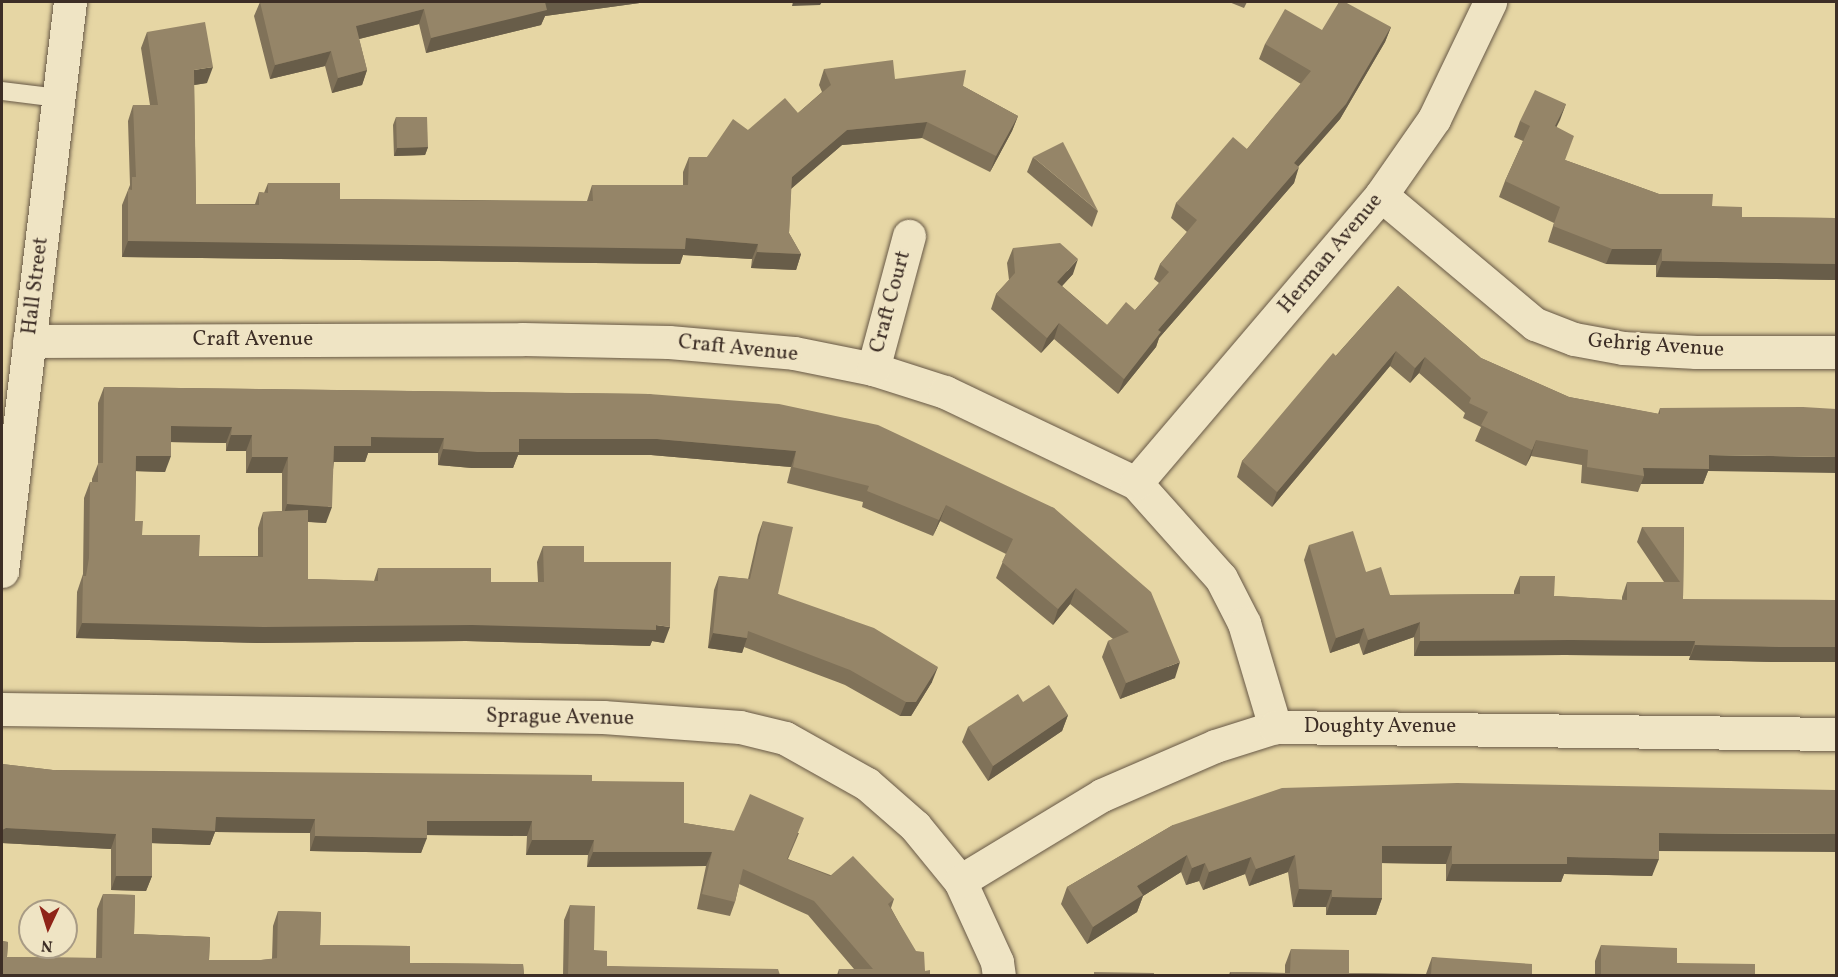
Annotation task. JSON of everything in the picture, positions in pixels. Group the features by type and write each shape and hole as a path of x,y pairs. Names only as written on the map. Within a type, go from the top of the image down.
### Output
{"street":[{"name":"Hall Street","path":"2,571 70,2"},
{"name":"Herman Avenue","path":"1136,483 1381,195 1434,119 1490,2"},
{"name":"Gehrig Avenue","path":"1381,195 1535,324 1574,339 1623,348 1696,352 1836,352"},
{"name":"Craft Court","path":"873,369 909,236"},
{"name":"Craft Avenue","path":"29,340 522,339 669,342 794,353 873,369 945,392 1136,483 1221,578 1244,623 1275,727"},
{"name":"Sprague Avenue","path":"2,709 603,717 740,727 785,738 867,784 915,825 960,880 997,962 999,975"},
{"name":"Doughty Avenue","path":"960,880 1102,795 1215,746 1275,727 1836,734"}],"lane":[{"path":"2,91 58,98"}],"building":[{"path":"260,2 545,2 547,10 431,38 424,9 356,26 367,70 338,78 331,51 275,65"},
{"path":"1339,2 1345,2 1391,27 1346,104 1294,163 1299,167 1158,330 1161,332 1124,379 1059,323 1047,338 996,294 1015,273 1013,248 1060,243 1078,259 1057,282 1107,325 1126,302 1135,310 1169,272 1160,264 1197,220 1176,203 1233,137 1247,149 1311,71 1265,44 1285,9 1322,30"},
{"path":"205,22 213,67 194,70 196,204 259,205 259,192 268,193 268,183 340,183 340,199 501,201 593,201 592,185 688,185 689,157 707,157 733,119 748,130 785,98 798,113 831,85 824,69 893,60 895,79 966,70 963,86 1018,116 996,156 927,122 847,130 792,177 789,233 801,254 757,252 758,244 686,238 685,249 128,241 128,189 132,190 132,177 136,177 133,105 158,105 147,32"},
{"path":"1535,90 1566,104 1555,126 1574,136 1565,160 1659,194 1713,194 1712,206 1742,207 1742,217 1836,218 1836,264 1662,261 1662,249 1612,249 1553,226 1560,207 1505,181 1530,126 1520,121"},
{"path":"396,117 427,117 428,147 397,148"},
{"path":"1063,142 1098,211 1033,157"},
{"path":"1398,286 1481,358 1569,397 1660,414 1660,408 1803,407 1836,409 1836,457 1709,455 1709,469 1643,468 1644,476 1587,467 1588,450 1536,440 1532,450 1481,425 1488,412 1469,403 1471,398 1425,357 1415,368 1396,351 1277,492 1242,461 1333,353 1336,356"},
{"path":"104,387 649,394 779,404 878,425 1054,508 1151,592 1180,662 1126,683 1108,641 1129,632 1076,588 1058,609 1002,562 1013,539 946,505 939,520 867,491 869,486 793,467 796,451 657,439 519,439 519,452 477,452 443,449 444,438 371,437 371,446 334,446 332,507 287,504 288,457 252,457 252,435 231,435 232,427 171,426 171,456 136,456 135,521 143,521 142,535 200,535 199,556 263,557 263,512 308,510 308,579 378,581 378,568 491,568 491,582 544,582 543,546 584,546 584,562 671,562 670,627 656,625 656,630 472,625 264,627 82,623 83,576 86,576 89,558 90,482 98,482 98,463 103,463"},
{"path":"763,521 793,527 778,594 874,628 938,667 916,702 906,702 850,670 748,631 747,638 713,633 719,576 750,579"},
{"path":"1642,527 1684,527 1683,599 1836,600 1836,647 1695,645 1695,641 1420,641 1420,622 1368,640 1364,628 1336,638 1309,545 1353,531 1366,572 1381,567 1390,595 1520,594 1520,576 1555,576 1554,596 1627,600 1627,582 1680,582"},
{"path":"1049,685 1068,715 993,766 968,727 1018,694 1023,702"},
{"path":"2,764 53,770 592,775 592,781 684,782 684,823 734,831 750,794 804,818 787,859 830,876 853,856 894,899 888,904 916,951 924,952 925,971 930,970 930,975 839,975 839,969 873,969 814,901 743,869 735,902 702,894 712,852 593,852 594,840 532,840 532,821 427,821 427,838 315,836 315,819 216,817 215,831 152,828 152,876 116,876 116,834 6,828 2,830"},
{"path":"1457,783 1836,790 1836,834 1659,833 1659,859 1567,857 1567,864 1452,864 1452,846 1382,846 1382,898 1332,897 1332,890 1299,889 1295,855 1256,869 1251,857 1209,872 1205,863 1192,868 1187,855 1137,886 1143,895 1093,927 1067,887 1173,825 1282,788"},
{"path":"103,894 135,895 134,934 210,937 209,960 277,958 278,911 321,912 320,945 410,946 410,963 523,964 524,975 2,975 2,941 8,942 7,957 18,957 18,959 102,958"},
{"path":"570,905 595,906 594,950 607,951 607,966 778,969 780,975 568,975"},
{"path":"1601,945 1677,948 1677,963 1755,964 1755,975 1601,975"},
{"path":"1291,949 1349,950 1349,973 1431,975 1232,975 1230,972 1290,973"},
{"path":"1432,957 1532,964 1532,975 1431,975"},
{"path":"1094,972 1154,973 1154,975 1094,975"}]}
